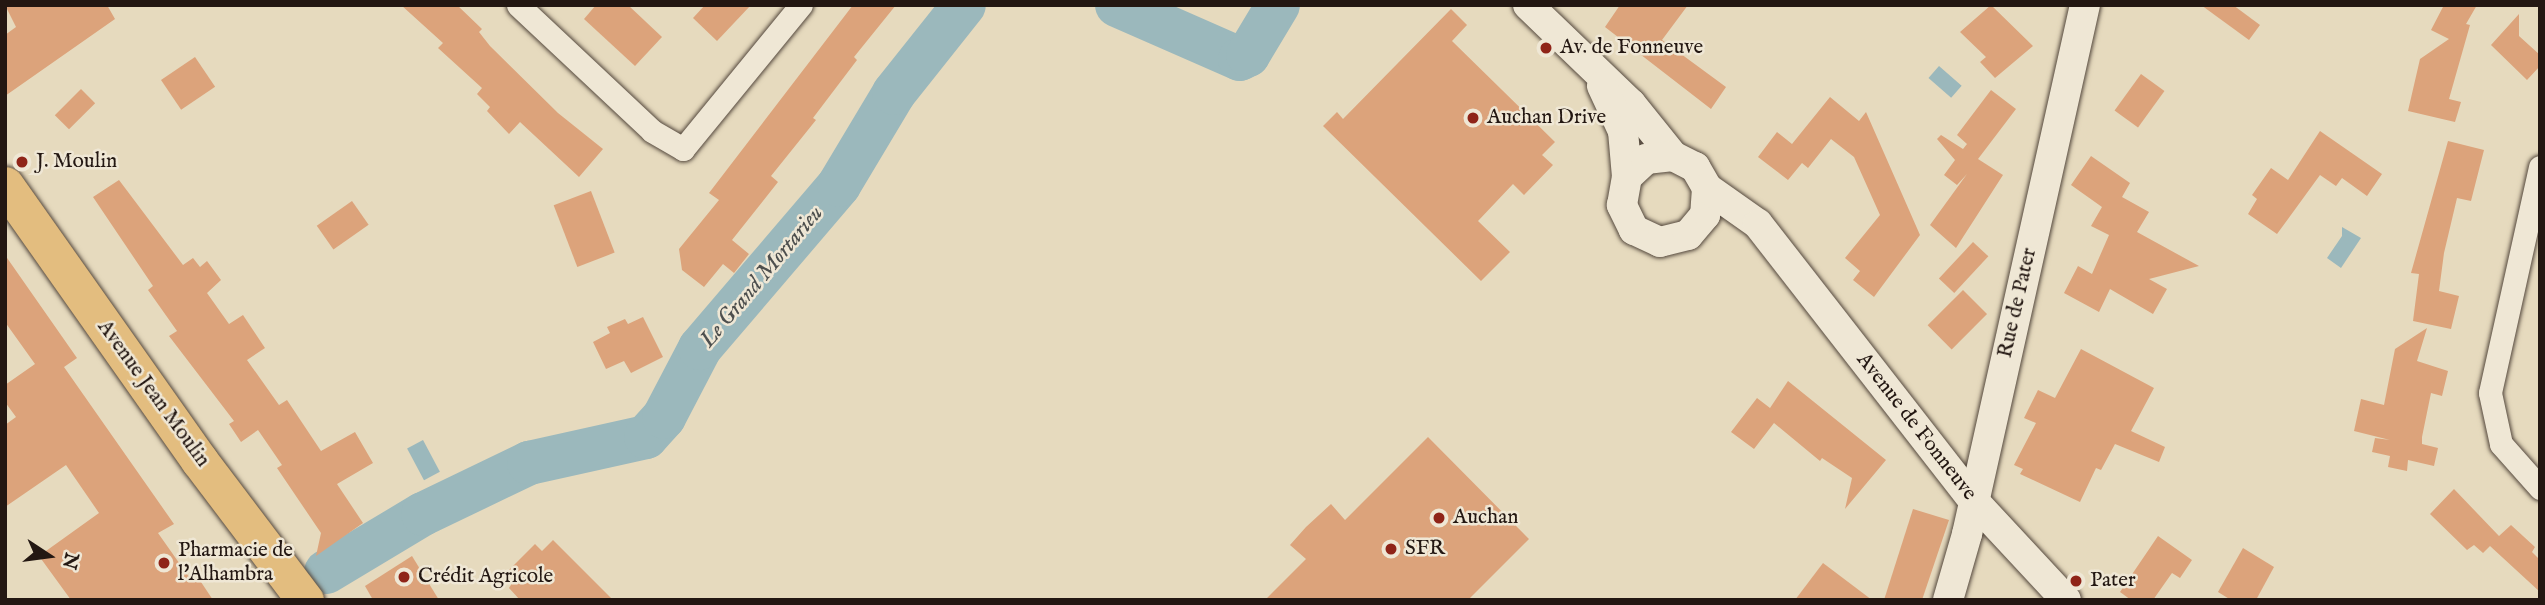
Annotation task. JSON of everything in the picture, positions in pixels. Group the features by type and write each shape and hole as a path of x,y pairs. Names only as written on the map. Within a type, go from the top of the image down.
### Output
{"main road":[{"name":"Avenue Jean Moulin","path":"5,185 199,460 305,600"}],"street":[{"path":"518,5 652,131 683,149 801,5"},
{"name":"Avenue de Fonneuve","path":"1528,5 1631,104 1673,156 1695,167 1707,188 1758,224 1974,501 2066,600"},
{"name":"Rue de Pater","path":"1948,600 1974,501 2084,5"},
{"name":"Avenue de Fonneuve","path":"1594,70 1623,131 1627,177 1622,205 1634,230 1660,242 1714,227 1741,228 1775,246"},
{"path":"1627,177 1646,159 1673,156"},
{"path":"2540,167 2490,393 2501,444 2540,488"},
{"path":"1688,235 1705,215 1707,188"}],"water":[{"path":"1939,66 1962,86 1951,98 1929,78"},
{"path":"2342,227 2361,238 2341,268 2327,258 2342,236"},
{"path":"423,440 440,472 424,480 407,448"}],"building":[{"path":"5,5 107,5 115,19 5,96 5,35 16,27"},
{"path":"401,5 457,5 482,29 479,32 490,46 558,113 603,149 579,177 520,122 509,134 487,111 490,107 477,94 482,88 438,48 443,43"},
{"path":"596,5 628,5 662,37 635,66 584,19"},
{"path":"705,5 751,5 717,41 693,18"},
{"path":"853,5 896,5 854,57 857,60 813,118 816,120 771,176 778,182 732,240 749,254 734,273 723,264 704,287 682,270 679,249 719,200 709,193"},
{"path":"1620,5 1688,5 1662,40 1726,87 1711,109 1605,27"},
{"path":"1991,5 2033,46 1995,78 1980,62 1986,57 1960,32"},
{"path":"2201,5 2233,5 2260,25 2249,40"},
{"path":"2444,5 2477,5 2466,24 2470,25 2449,99 2461,102 2455,122 2408,111 2420,59 2449,39 2431,30"},
{"path":"1451,9 1467,25 1452,41 1555,142 1542,155 1553,165 1524,195 1513,184 1478,221 1510,252 1481,281 1323,126 1337,112 1343,119"},
{"path":"2519,14 2519,36 2540,55 2540,66 2527,80 2491,45"},
{"path":"195,57 215,87 181,110 161,80"},
{"path":"2141,74 2164,91 2138,127 2115,110"},
{"path":"81,89 95,103 69,129 55,115"},
{"path":"1991,90 2016,109 1978,159 2003,175 1956,248 1930,225 1967,174 1957,185 1944,175 1955,160 1937,139 1941,135 1963,149 1967,144 1957,135"},
{"path":"1830,97 1859,121 1866,112 1920,235 1874,297 1853,280 1860,271 1845,258 1880,215 1854,157 1831,139 1808,168 1802,163 1788,180 1758,157 1777,132 1792,144"},
{"path":"2320,131 2382,174 2367,196 2342,178 2336,186 2320,175 2277,234 2248,214 2257,199 2252,195 2271,168 2288,180"},
{"path":"2448,141 2484,150 2471,201 2457,198 2444,253 2439,291 2459,296 2451,329 2413,321 2419,274 2411,273"},
{"path":"2091,156 2130,183 2122,197 2149,212 2137,232 2199,266 2149,279 2167,289 2153,314 2110,289 2099,312 2064,293 2078,266 2092,274 2109,235 2091,226 2102,207 2071,185"},
{"path":"119,180 183,265 193,258 200,267 207,261 221,280 207,293 229,324 243,315 265,348 247,360 279,405 287,400 321,451 355,432 373,463 337,484 363,523 316,556 321,533 277,468 282,465 258,430 241,442 229,424 234,421 169,336 177,331 148,290 153,286 93,197"},
{"path":"591,191 615,253 577,267 554,205"},
{"path":"352,201 369,225 333,249 317,226"},
{"path":"1973,242 1988,256 1954,293 1939,279"},
{"path":"5,255 77,358 64,367 174,524 158,533 189,577 201,582 213,600 71,600 39,556 99,513 66,465 5,507 5,425 16,417 5,402 5,385 35,364 5,322"},
{"path":"1963,290 1987,314 1952,349 1928,325"},
{"path":"643,317 663,357 631,373 624,361 606,369 593,342 610,333 607,327 625,319 628,324"},
{"path":"2427,328 2417,361 2448,371 2442,396 2431,393 2422,437 2422,444 2438,448 2434,466 2408,460 2407,471 2388,467 2390,456 2372,452 2375,438 2390,440 2354,431 2361,399 2384,405 2395,349"},
{"path":"2081,349 2154,388 2131,431 2165,447 2159,462 2115,444 2101,470 2096,468 2080,502 2020,474 2023,469 2014,465 2036,423 2024,418 2038,390 2055,398"},
{"path":"1788,381 1886,460 1845,509 1852,478 1822,458 1820,461 1774,423 1754,449 1731,432 1757,398 1770,408"},
{"name":"Auchan","path":"1428,437 1529,539 1468,600 1265,600 1306,559 1290,545 1306,527 1331,504 1345,520"},
{"path":"2454,489 2499,536 2511,525 2535,547 2532,552 2540,560 2540,592 2490,546 2483,553 2474,545 2467,550 2430,514"},
{"path":"1913,509 1949,520 1922,600 1884,600"},
{"path":"2158,536 2192,560 2180,578 2172,573 2153,600 2131,600 2120,592"},
{"path":"553,540 613,600 520,600 509,588 514,580 507,572 535,544 542,551"},
{"path":"2243,548 2274,567 2256,600 2231,600 2218,592"},
{"path":"412,556 439,600 373,600 365,586"},
{"path":"1823,563 1872,600 1795,600"}],"waterway":[{"name":"Le Grand Mortarieu","path":"326,572 423,514 529,463 646,437 664,417 700,348 839,185 894,93 964,5"},
{"name":"Le Grand Mortarieu","path":"1117,5 1240,59 1248,55 1278,5"}],"place":[{"name":"Av. de Fonneuve","path":"1546,48"},
{"name":"Auchan Drive","path":"1473,118"},
{"name":"J. Moulin","path":"22,162"},
{"name":"Auchan","path":"1439,518"},
{"name":"SFR","path":"1391,549"},
{"name":"Pharmacie de l'Alhambra","path":"164,563"},
{"name":"Crédit Agricole","path":"404,577"},
{"name":"Pater","path":"2076,581"}]}
